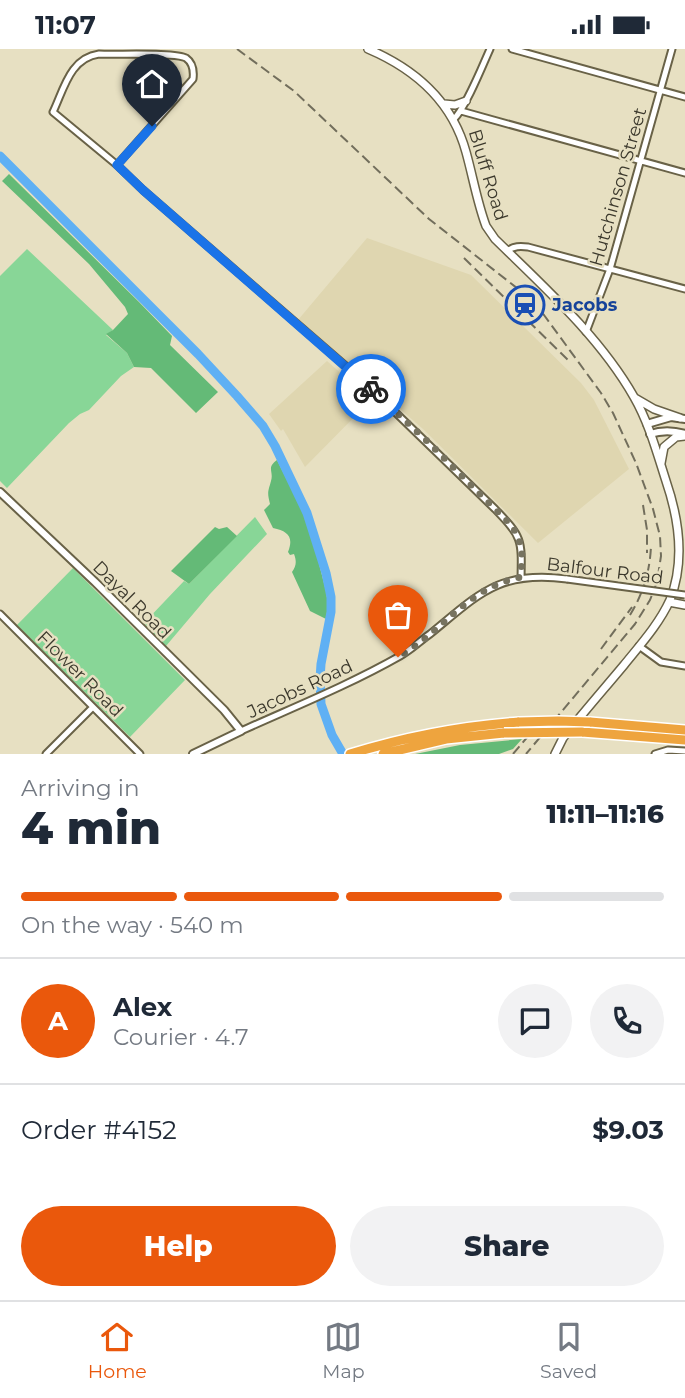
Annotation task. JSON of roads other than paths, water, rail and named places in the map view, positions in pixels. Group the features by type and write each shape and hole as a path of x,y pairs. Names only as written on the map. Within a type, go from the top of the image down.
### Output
{"highway":[{"path":"351,754 421,735 519,722 590,722 685,730"},
{"path":"383,754 446,739 505,733 582,732 685,740"}],"main road":[{"name":"Bluff Road","path":"368,49 408,70 428,86 444,104 454,120 466,151 485,226 586,331 635,397 647,424 676,511 680,553 669,602 656,626 563,738 555,754"},
{"path":"444,104 466,101"},
{"path":"635,397 654,409 682,419"},
{"path":"661,466 664,447 676,437 685,435"},
{"path":"675,583 684,584"},
{"path":"669,602 685,604"}],"street":[{"path":"454,120 461,111 490,49"},
{"path":"512,49 685,97"},
{"name":"Hutchinson Street","path":"586,331 610,269 672,49"},
{"path":"117,165 193,79 191,65 184,57 93,55 78,63 71,72 53,112 371,389 495,509 517,535 522,549 521,577"},
{"path":"461,111 685,173"},
{"path":"507,251 521,246 685,289"},
{"path":"647,424 660,419 682,419"},
{"path":"650,434 671,430 685,435"},
{"name":"Dayal Road","path":"0,492 224,710 241,731"},
{"name":"Balfour Road","path":"521,577 567,579 685,595"},
{"name":"Jacobs Road","path":"193,754 401,655 481,592 521,577"},
{"name":"Flower Road","path":"0,614 140,754"},
{"path":"639,646 661,662 685,666"},
{"path":"47,754 93,707"},
{"path":"655,754 668,750 685,751"}],"waterway":[{"path":"0,156 198,354 263,426 275,446 307,513 326,573 331,612 321,664 321,704 332,735 343,754"}],"railway":[{"path":"237,49 294,91 429,219 522,292 544,315 601,393 636,463 660,536 661,556 657,582 650,600 635,624 526,754"},
{"path":"464,258 569,361"},
{"path":"643,505 647,553"},
{"path":"630,615 645,582 651,546"},
{"path":"601,649 632,607"},
{"path":"513,754 529,735"}],"place":[{"name":"Jacobs","path":"525,305"}]}
